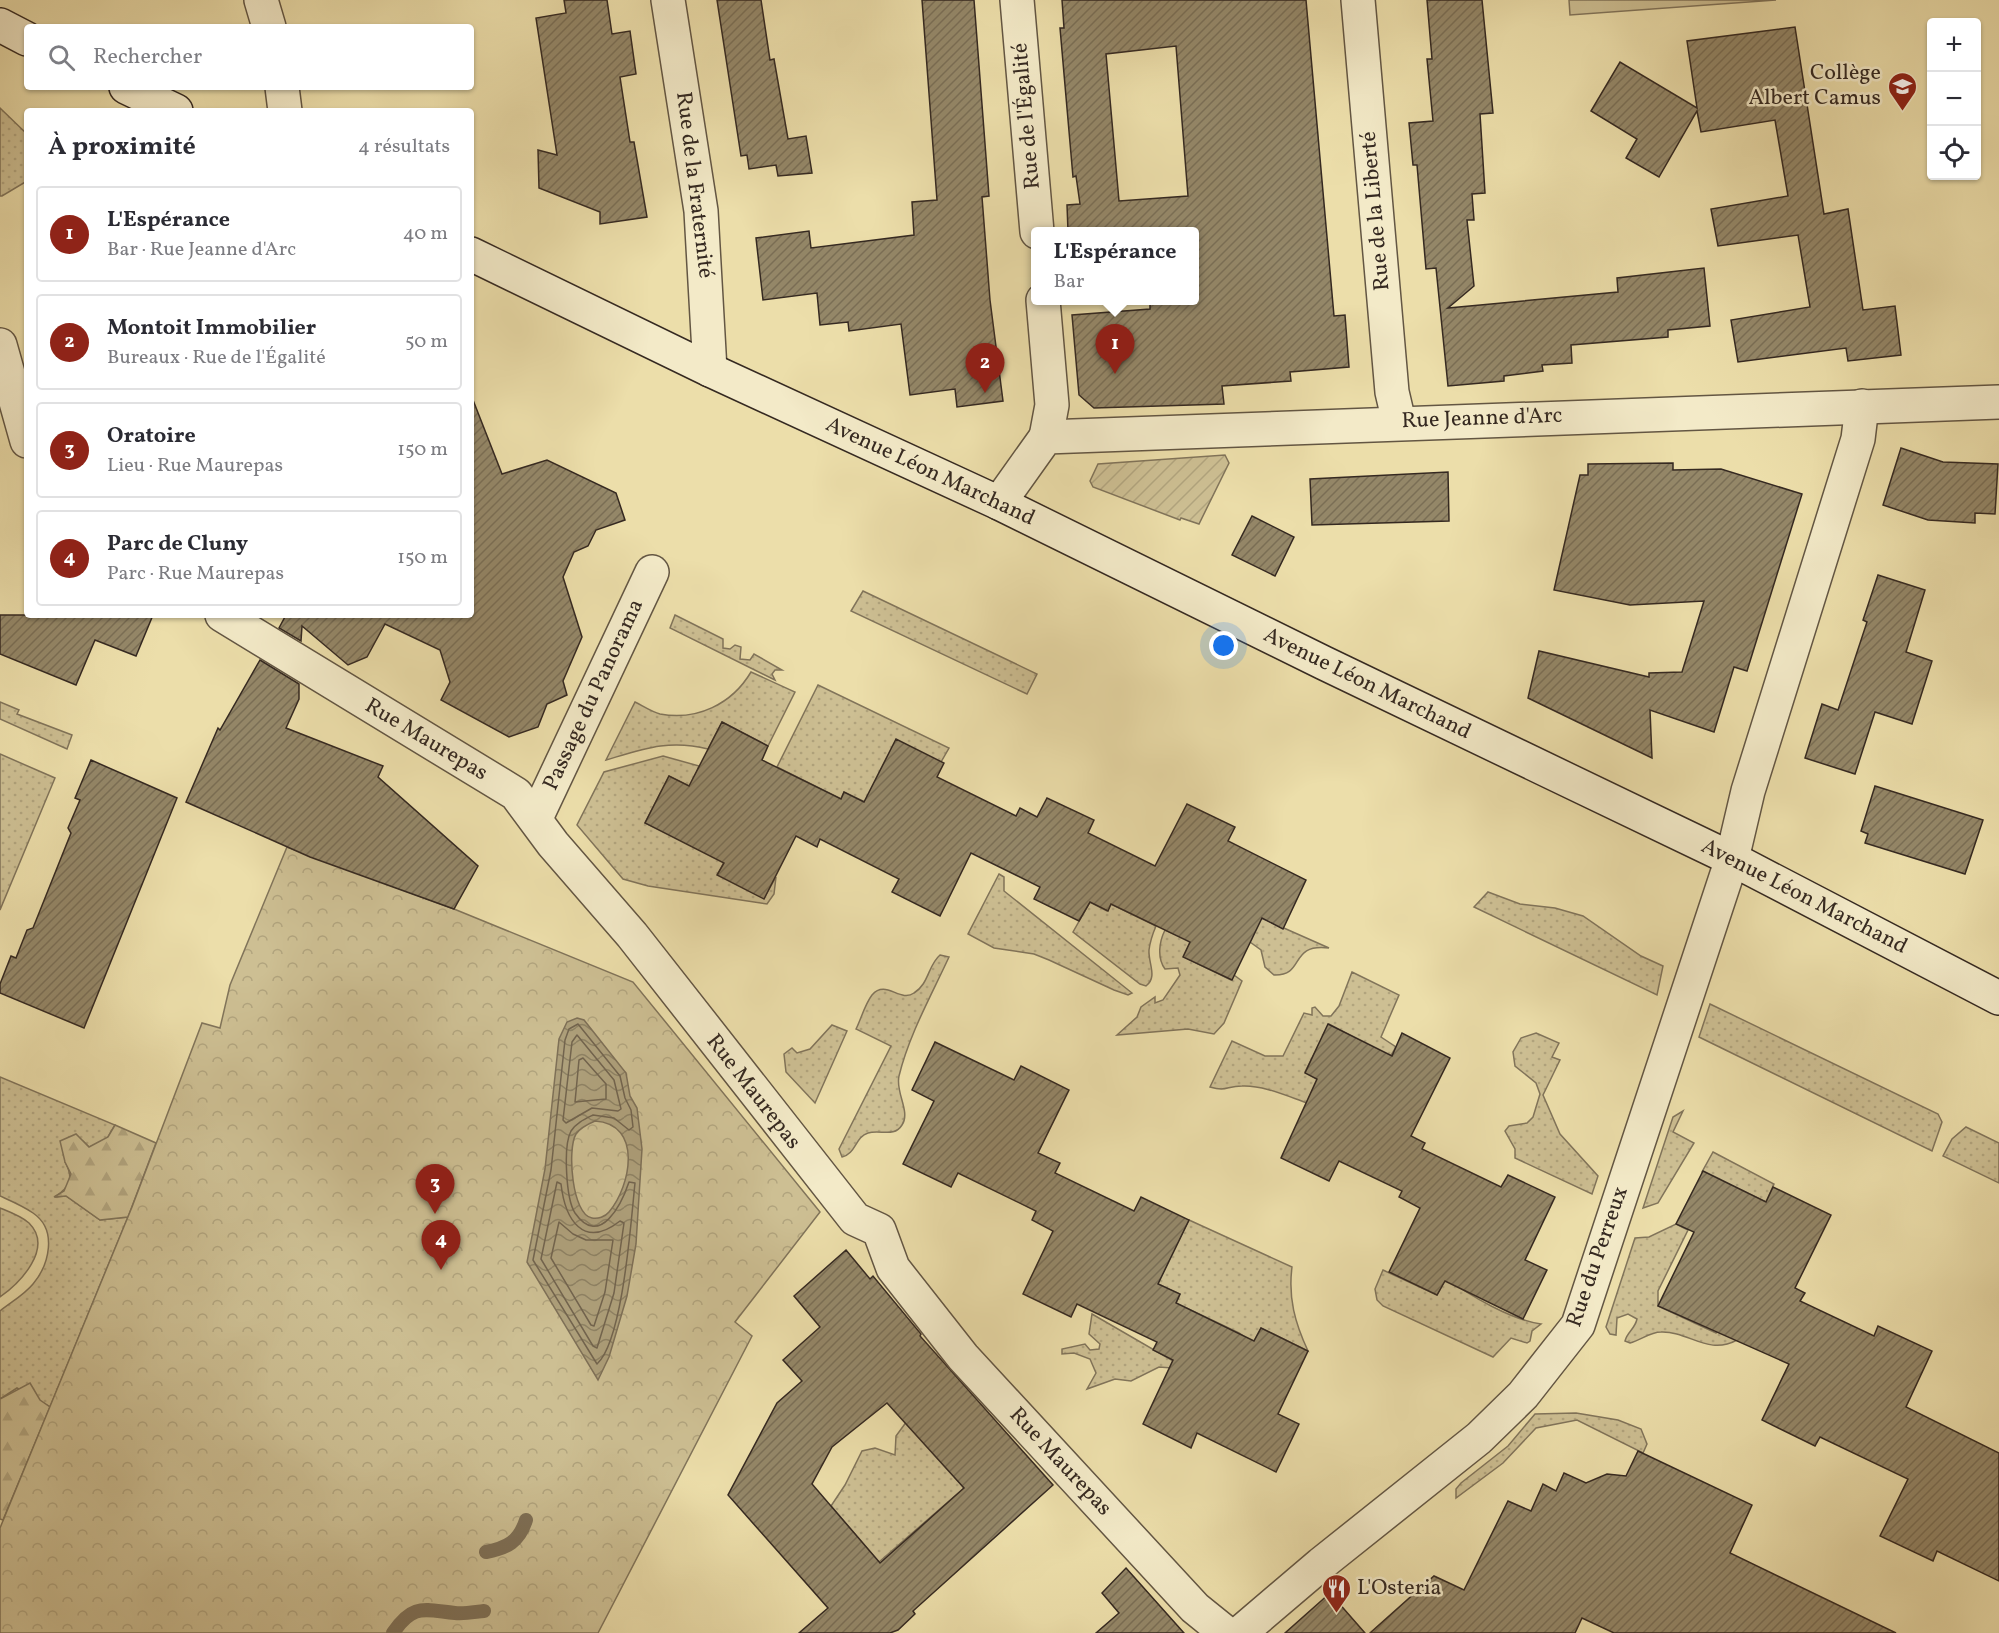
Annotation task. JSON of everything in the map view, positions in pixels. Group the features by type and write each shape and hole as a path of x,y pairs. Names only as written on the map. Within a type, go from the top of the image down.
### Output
{"street":[{"path":"261,0 268,24"},
{"name":"Rue de la Fraternité","path":"668,0 701,211 710,370"},
{"name":"Rue de l'Égalité","path":"1017,0 1037,227"},
{"name":"Rue de la Liberté","path":"1358,0 1392,392 1399,422"},
{"path":"0,26 24,38"},
{"path":"132,90 170,108"},
{"path":"282,90 285,108"},
{"name":"Avenue Léon Marchand","path":"474,255 710,370 999,503 1335,669 1732,859 1999,998"},
{"path":"999,503 1046,437 1052,405 1043,305"},
{"path":"0,345 24,430"},
{"name":"Rue Jeanne d'Arc","path":"1046,437 1399,422 1999,402"},
{"name":"Rue du Perreux","path":"1240,1633 1321,1564 1479,1438 1523,1395 1578,1325 1732,859 1748,791 1858,439 1862,406"},
{"name":"Passage du Panorama","path":"536,818 652,572"},
{"name":"Rue Maurepas","path":"227,618 516,794 554,844 632,935 855,1219 879,1230 893,1268 963,1357 1196,1608 1226,1633"}],"green space":[{"path":"1569,0 1776,0 1570,15"},
{"path":"0,108 24,131 24,183 0,196"},
{"path":"1225,455 1229,463 1199,524 1181,518 1180,520 1093,487 1090,481 1098,464"},
{"path":"863,591 1037,674 1027,694 851,611"},
{"path":"675,615 723,639 723,648 730,649 735,645 741,647 740,659 750,660 754,654 782,670 775,670 772,674 775,680 670,628"},
{"path":"751,672 795,692 768,746 722,722 708,749 668,745 606,760 635,702 660,714 674,716 700,712 724,701 734,693"},
{"path":"818,685 949,748 941,762 867,803 844,792 841,799 777,767"},
{"path":"0,702 19,710 17,714 72,735 67,749 0,719"},
{"path":"0,754 55,778 0,910"},
{"path":"663,756 699,766 691,787 669,776 645,823 725,860 718,874 764,898 776,877 774,894 767,904 648,886 623,879 577,825 604,772"},
{"path":"287,847 454,909 633,982 820,1212 735,1322 752,1336 598,1633 0,1633 0,1528 132,1207 202,1023 220,1028 230,985"},
{"path":"999,874 1004,877 1004,891 1132,993 1128,995 1114,990 1034,954 994,948 968,934"},
{"path":"1488,892 1520,904 1555,908 1583,916 1641,956 1663,966 1657,995 1474,907"},
{"path":"1090,902 1107,911 1111,904 1156,926 1149,950 1152,974 1146,986 1140,984 1073,932"},
{"path":"1259,917 1329,948 1308,950 1290,970 1284,974 1274,975 1265,967 1261,950 1250,942"},
{"path":"1165,930 1191,941 1184,957 1231,980 1234,975 1242,981 1224,1023 1214,1034 1188,1029 1117,1035 1137,1017 1141,1007 1155,997 1155,1003 1163,1000 1180,975 1178,968 1165,969 1162,965 1160,945"},
{"path":"940,955 949,957 914,1031 899,1076 899,1089 905,1114 902,1125 895,1131 873,1132 864,1135 850,1153 842,1157 839,1149 891,1046 856,1029 867,1003 872,995 882,989 903,995 914,993 923,985"},
{"path":"1352,972 1399,995 1381,1037 1396,1047 1390,1057 1329,1024 1305,1072 1320,1081 1307,1103 1258,1087 1237,1086 1220,1089 1210,1087 1232,1041 1265,1056 1283,1056 1304,1013 1312,1015 1312,1008 1315,1007 1323,1016 1331,1016 1339,1006"},
{"path":"1710,1004 1938,1114 1942,1122 1932,1151 1699,1037"},
{"path":"832,1025 847,1031 815,1103 786,1072 784,1054 792,1048 797,1053 810,1049"},
{"path":"1536,1033 1559,1043 1552,1057 1560,1060 1543,1095 1560,1134 1598,1176 1592,1194 1515,1158 1515,1149 1505,1131 1509,1126 1527,1123 1533,1117 1540,1094 1536,1083 1515,1066 1513,1052 1521,1038"},
{"path":"0,1077 115,1125 108,1137 98,1145 89,1147 83,1141 65,1162 70,1177 69,1182 64,1190 55,1197 66,1196 100,1220 128,1217 50,1407 17,1388 0,1399 0,1311 22,1295 39,1276 47,1258 48,1238 41,1220 33,1213 0,1196"},
{"path":"1683,1111 1673,1132 1694,1143 1658,1203 1643,1208 1673,1117"},
{"path":"115,1125 156,1143 128,1217 100,1220 66,1196 54,1197 64,1191 71,1174 65,1162 60,1141 76,1134 89,1147 108,1137"},
{"path":"1966,1127 1999,1143 1999,1183 1943,1156 1952,1139"},
{"path":"1713,1152 1774,1184 1766,1202 1702,1172"},
{"path":"0,1208 29,1223 36,1233 38,1243 36,1254 25,1274 0,1297"},
{"path":"1189,1220 1292,1267 1291,1289 1294,1310 1308,1351 1261,1328 1253,1343 1239,1333 1176,1303 1180,1294 1156,1283"},
{"path":"1676,1224 1688,1230 1658,1291 1658,1306 1716,1333 1723,1319 1737,1340 1717,1345 1661,1332 1630,1343 1625,1341 1637,1319 1628,1314 1617,1318 1616,1335 1610,1334 1606,1327 1635,1238 1649,1237"},
{"path":"1383,1270 1437,1295 1446,1278 1492,1306 1517,1318 1541,1324 1532,1331 1530,1341 1527,1343 1511,1338 1493,1357 1383,1306 1377,1300 1375,1289"},
{"path":"1092,1314 1175,1362 1172,1368 1159,1367 1131,1381 1115,1379 1087,1389 1096,1373 1090,1359 1074,1353 1062,1354 1062,1349 1085,1344 1090,1350 1099,1349 1100,1344 1089,1334"},
{"path":"30,1383 40,1400 50,1407 3,1520 0,1519 0,1399"},
{"path":"1576,1413 1618,1420 1641,1429 1647,1444 1643,1453 1577,1420 1536,1428 1503,1463 1456,1498 1456,1489 1461,1483 1508,1446 1535,1414"},
{"path":"907,1421 964,1488 879,1562 831,1506 845,1485 862,1451 875,1448 895,1455 896,1436"}],"water":[{"path":"577,1018 584,1020 626,1073 630,1096 637,1108 642,1149 636,1244 627,1296 609,1357 598,1380 527,1262 545,1169 559,1039 567,1022","holes":["592,1122 610,1125 621,1133 626,1144 627,1173 617,1201 609,1212 601,1217 592,1218 585,1214 576,1194 572,1166 573,1142 576,1134"]}],"building":[{"path":"564,0 607,0 612,34 630,31 636,74 620,77 630,142 634,142 647,217 600,224 600,212 539,188 538,150 557,155 536,18 566,13"},
{"path":"717,0 761,0 770,60 774,59 788,139 806,136 812,173 778,176 776,165 749,169 747,155 741,156"},
{"path":"922,0 974,0 989,196 982,197 990,300 1003,401 957,407 955,389 910,395 901,324 849,331 848,322 820,325 817,293 763,300 756,238 809,231 811,248 914,235 912,202 937,200"},
{"path":"1062,0 1306,0 1334,316 1345,315 1349,367 1290,372 1291,381 1222,386 1224,404 1094,408 1079,395 1072,315 1150,309 1150,305 1199,305 1199,227 1068,227 1067,205 1080,204 1076,176 1073,177 1060,28 1064,28","holes":["1176,46 1188,196 1119,201 1106,54"]},
{"path":"1427,0 1482,0 1493,113 1480,114 1485,193 1472,194 1474,220 1467,220 1474,286 1448,308 1618,292 1617,278 1704,268 1710,326 1668,330 1668,337 1571,345 1572,363 1542,365 1543,371 1504,376 1504,381 1448,386 1436,268 1426,269 1417,165 1413,165 1409,123 1433,121 1427,59 1432,59"},
{"path":"1795,27 1824,214 1848,209 1863,310 1895,306 1901,355 1848,361 1846,348 1738,362 1731,320 1810,307 1798,235 1718,246 1711,209 1788,196 1775,120 1701,132 1697,111 1659,177 1626,158 1637,139 1591,111 1620,62 1697,108 1687,41"},
{"path":"474,403 502,474 547,460 616,493 625,520 596,530 588,546 574,552 563,577 582,637 563,681 567,695 547,704 538,727 509,737 441,700 450,682 440,650 385,624 367,657 348,665 302,626 301,641 279,628 284,618 474,618"},
{"path":"1901,448 1943,462 1998,464 1995,514 1975,513 1975,523 1928,520 1883,505"},
{"path":"1673,463 1673,470 1721,469 1802,494 1747,671 1734,667 1714,732 1650,710 1652,758 1528,698 1539,651 1649,677 1649,673 1682,672 1704,601 1630,605 1554,590 1580,475 1588,475 1588,464"},
{"path":"1448,472 1449,521 1312,525 1310,479"},
{"path":"1252,516 1294,537 1275,576 1232,555"},
{"path":"1878,575 1925,590 1906,652 1932,661 1912,724 1875,712 1855,774 1805,758 1822,704 1838,710 1867,622 1863,620"},
{"path":"0,615 24,615 24,618 152,618 136,656 95,640 76,685 0,654"},
{"path":"260,660 299,684 299,699 286,728 383,766 378,777 478,866 454,909 310,857 186,802 218,728 220,730"},
{"path":"722,722 768,746 762,760 841,799 844,792 864,802 896,739 944,763 937,777 1016,816 1020,808 1037,817 1047,798 1094,820 1088,833 1155,866 1187,804 1235,827 1228,841 1306,880 1283,929 1262,918 1232,980 1183,957 1190,942 1111,904 1108,911 1090,902 1079,921 1034,899 1040,887 971,853 940,916 892,892 899,879 820,839 817,847 796,836 764,899 717,875 724,863 645,823 669,776 689,786"},
{"path":"91,760 177,798 84,1028 0,993 0,984 11,956 16,958 27,930 33,928 71,833 68,828 80,800 75,798"},
{"path":"1875,786 1983,820 1965,874 1865,843 1868,834 1861,831"},
{"path":"1328,1024 1392,1056 1402,1033 1450,1058 1411,1136 1425,1143 1422,1149 1501,1187 1508,1175 1555,1197 1525,1260 1547,1270 1523,1319 1445,1281 1437,1295 1389,1272 1420,1208 1399,1197 1402,1191 1339,1161 1329,1181 1281,1158 1317,1079 1305,1073"},
{"path":"935,1042 1014,1080 1021,1066 1069,1090 1038,1153 1060,1163 1055,1173 1134,1211 1141,1197 1189,1220 1158,1284 1180,1294 1176,1303 1254,1341 1261,1328 1308,1351 1278,1414 1299,1424 1276,1472 1197,1433 1191,1448 1143,1424 1173,1360 1153,1350 1157,1342 1077,1304 1071,1317 1023,1294 1053,1231 1032,1220 1036,1211 958,1173 951,1187 903,1164 934,1101 912,1090"},
{"path":"1703,1171 1766,1202 1773,1187 1831,1215 1795,1288 1805,1293 1800,1301 1874,1336 1878,1326 1932,1351 1906,1407 1999,1453 1999,1581 1937,1551 1933,1561 1880,1536 1908,1479 1820,1437 1815,1446 1762,1420 1789,1364 1658,1306 1694,1232 1676,1224"},
{"path":"846,1250 870,1279 873,1276 921,1334 920,1336 1053,1485 913,1611 915,1614 898,1630 890,1633 799,1633 828,1608 728,1495 777,1403 802,1381 783,1360 820,1327 794,1296","holes":["887,1403 964,1488 880,1563 812,1484 832,1447"]},
{"path":"1638,1451 1752,1505 1730,1553 1896,1633 1614,1633 1582,1618 1575,1633 1370,1633 1434,1576 1464,1590 1508,1501 1531,1511 1543,1484 1556,1491 1564,1473 1586,1483 1607,1474 1626,1476"},
{"path":"1126,1568 1184,1633 1096,1633 1119,1613 1102,1593"},
{"name":"L'Osteria","path":"1330,1593 1365,1633 1285,1633"}],"waterway":[{"path":"486,1552 511,1543 520,1534 526,1520"},
{"path":"393,1633 407,1617 420,1611 459,1613 484,1611"}],"place":[{"name":"Collège Albert Camus","path":"1902,112"},
{"name":"L'Espérance","path":"1115,374"},
{"name":"Montoit Immobilier","path":"985,393"},
{"name":"Oratoire","path":"435,1214"},
{"name":"Parc de Cluny","path":"441,1270"},
{"name":"L'Osteria","path":"1336,1614"}]}
